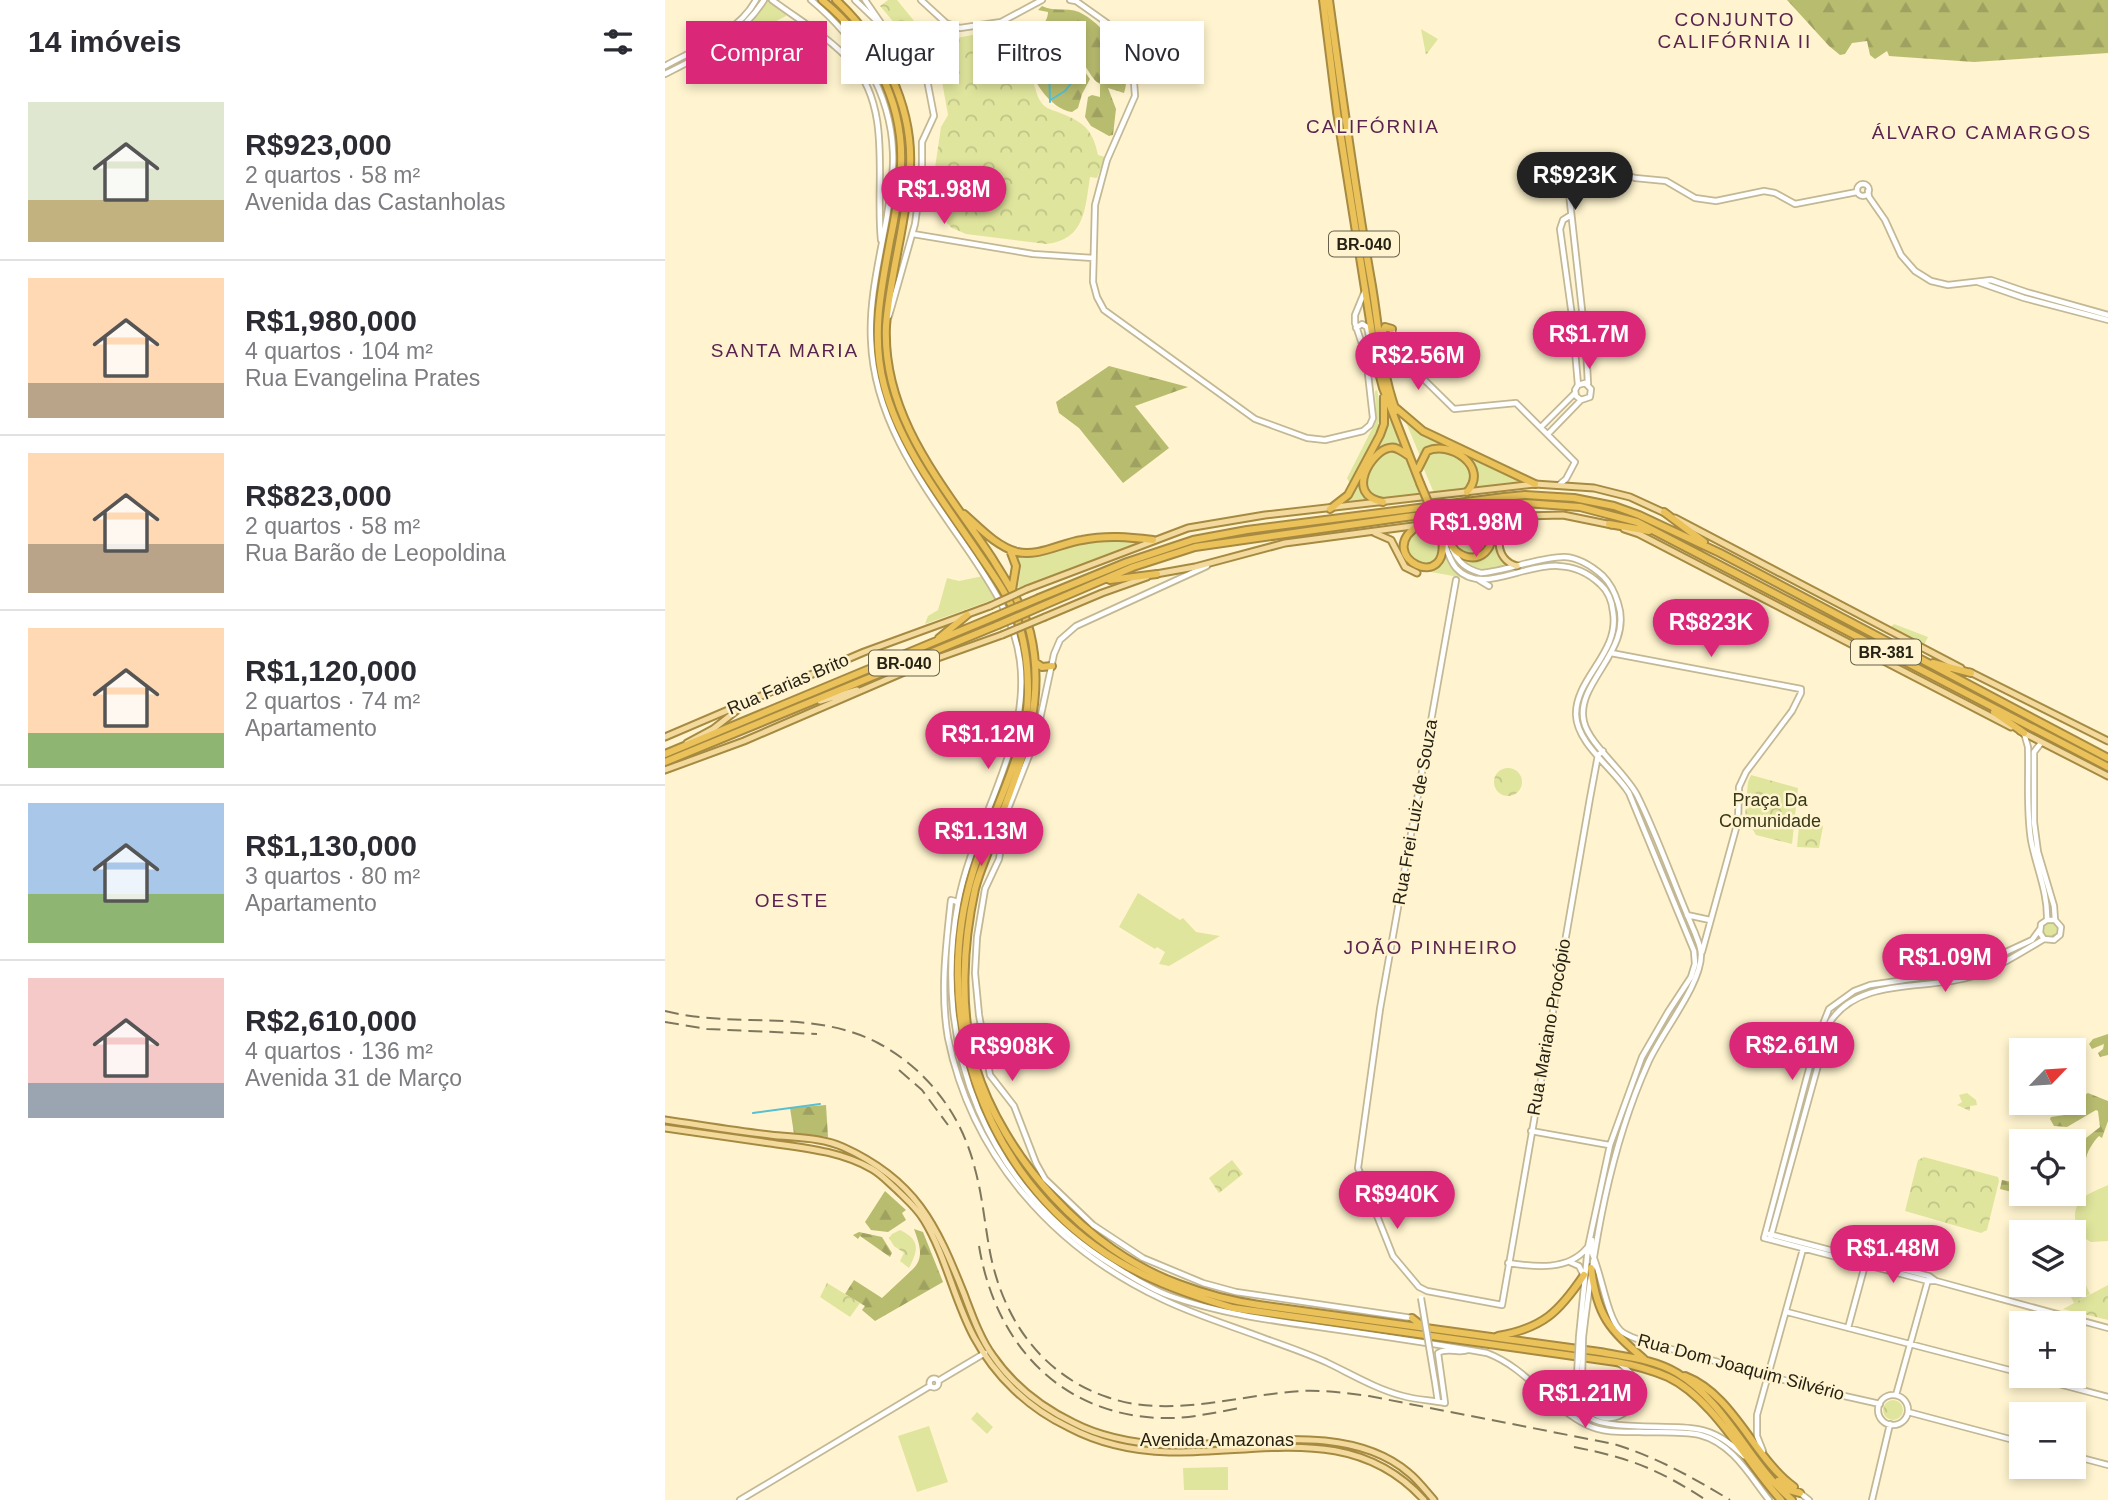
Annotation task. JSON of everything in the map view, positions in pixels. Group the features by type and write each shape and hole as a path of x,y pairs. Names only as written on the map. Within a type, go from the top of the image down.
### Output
{"highway":[{"path":"822,0 854,31 868,50 886,85 898,129 901,170 877,324 877,347 886,394 893,416 912,452 1004,591 1022,634 1028,663 1029,696 1024,728 973,872 958,957 960,1016 969,1068 988,1116 1008,1154 1053,1210 1094,1246 1173,1289 1233,1308 1616,1362 1668,1377 1685,1387 1722,1424 1781,1500"},
{"path":"837,0 861,26 885,64 901,103 907,131 909,177 886,326 885,345 890,381 900,412 916,446 1012,592 1029,630 1035,662 1036,696 1032,729 975,887 965,955 966,1015 975,1065 995,1112 1015,1148 1059,1204 1101,1240 1177,1284 1247,1303 1645,1360 1694,1380 1713,1395 1773,1468 1794,1487"},
{"name":"BR-040","path":"1323,0 1377,365 1383,388 1442,533"},
{"name":"BR-040","path":"1329,0 1361,226 1388,387 1422,482"},
{"path":"1380,344 1383,329 1392,329"},
{"path":"1330,509 1347,495 1380,435 1384,424 1383,388"},
{"path":"1395,407 1423,431 1535,484"},
{"path":"1383,502 1371,500 1364,494 1362,484 1378,453 1387,447 1398,448 1410,457"},
{"path":"1418,469 1427,452 1438,447 1448,450 1466,459 1473,467 1473,483 1467,492"},
{"name":"BR-381","path":"1525,499 1574,498 1614,506 1660,523 2108,758"},
{"name":"BR-040","path":"1040,602 1195,547 1525,499"},
{"name":"BR-040","path":"665,754 996,621 1127,562 1193,540 1247,530 1525,499"},
{"name":"BR-381","path":"1525,499 1593,510 1637,522 2108,766"},
{"path":"955,506 994,540 1020,553 1034,553 1072,541 1103,537 1123,536 1153,540"},
{"path":"1664,512 1720,553"},
{"path":"1442,533 1458,552 1466,556 1479,556 1489,549 1492,538 1488,522 1480,517"},
{"path":"1609,524 1664,536"},
{"path":"1419,525 1407,535 1404,544 1405,555 1410,563 1419,568 1434,565 1441,558 1442,533"},
{"path":"1010,550 1016,566 1012,592"},
{"path":"1088,586 1113,579 1157,574"},
{"path":"931,644 967,615"},
{"name":"BR-040","path":"665,762 931,644 996,621"},
{"path":"1919,659 1971,673"},
{"path":"1035,662 1042,667 1052,666"},
{"path":"1976,698 2024,733"},
{"path":"1591,1268 1595,1294 1606,1320 1615,1333 1645,1360"},
{"path":"1491,1337 1520,1332 1548,1317 1563,1304 1584,1275"},
{"path":"1412,1318 1425,1327"},
{"path":"1425,1327 1435,1321"},
{"path":"1677,1373 1723,1413 1749,1457 1792,1500"},
{"path":"1734,1419 1749,1457"},
{"path":"1767,1474 1789,1490 1800,1493"}],"main road":[{"name":"Rua Farias Brito","path":"665,737 864,652 967,615 1027,589 1188,528 1265,515 1535,484 1565,483 1630,497 1664,512 1971,673 2108,741"},
{"path":"665,770 754,737 932,660 1157,574 1286,543 1480,517 1563,514 1639,534 2108,776"},
{"path":"1509,515 1500,529 1500,550 1509,564 1517,566"},
{"path":"1372,532 1391,540 1405,567 1417,573"},
{"path":"805,698 823,700 868,687"},
{"path":"683,746 713,729 748,702"},
{"name":"Avenida Amazonas","path":"665,1120 819,1140 844,1148 872,1163 911,1194 930,1219 939,1234 987,1353 1044,1406 1094,1433 1156,1444 1291,1440 1332,1442 1359,1448 1395,1464 1409,1472 1434,1500"},
{"name":"Avenida Amazonas","path":"665,1128 835,1153 874,1170 923,1218 972,1335 1015,1391 1039,1411 1090,1438 1119,1447 1171,1452 1303,1446 1330,1448 1357,1455 1382,1467 1400,1478 1424,1500"}],"street":[{"path":"665,66 722,34 761,0"},
{"path":"665,74 731,37 750,20 761,0"},
{"path":"772,0 846,57 866,84 878,121 881,244"},
{"path":"811,0 832,19 859,51 878,86 886,111 894,157 872,303 871,346 876,385 904,455 997,594 1016,638 1021,695 1017,727 966,872 958,902 951,957 953,1017 967,1082 981,1119 1014,1174 1049,1216 1091,1252 1132,1278 1166,1295 1232,1314 1469,1349 1503,1359 1519,1370 1551,1401 1589,1427 1609,1432 1681,1433 1711,1439 1725,1447 1769,1500"},
{"path":"855,0 877,21"},
{"path":"865,0 879,21"},
{"path":"921,0 946,23 960,27 1001,22 1042,0"},
{"path":"1070,0 1076,1 1107,23 1118,36 1131,67 1135,96 1098,186 1094,215 1095,293 1109,315 1255,419 1316,440 1333,439 1363,431 1368,428 1373,418 1366,356 1356,328 1355,315 1365,292"},
{"path":"886,326 913,234 921,186 922,142 935,111 929,84"},
{"path":"1548,433 1581,400 1588,399 1591,395 1567,175 1606,170 1644,180 1667,181 1695,198 1716,201 1764,191 1775,193 1795,204 1847,194 1857,190 1860,184 1865,184 1867,195 1885,220 1901,255 1915,271 1940,284 1991,280 2108,317"},
{"path":"1857,190 1867,195"},
{"path":"1541,427 1575,393 1578,385 1560,234 1561,223 1571,215"},
{"path":"1561,223 1569,223 1573,232"},
{"path":"913,234 1033,254 1093,258"},
{"path":"1567,287 1578,285"},
{"path":"1356,328 1362,324 1367,327 1377,365"},
{"path":"1392,329 1397,353 1454,409 1516,403 1575,462 1565,483"},
{"path":"1575,346 1586,346"},
{"path":"1578,385 1588,384"},
{"path":"1575,393 1581,400"},
{"path":"1442,533 1455,556 1470,570 1493,572 1568,557 1599,572 1615,593 1622,618 1620,633 1587,697 1583,712 1586,729 1629,793 1691,942 1695,964 1691,977 1642,1057 1610,1145 1584,1275 1578,1397 1583,1411 1598,1422 1696,1429 1718,1436 1749,1457"},
{"path":"1442,533 1450,559 1457,569 1489,586"},
{"path":"1218,561 1076,626 1061,640 1052,666 1036,738 1008,809 999,859 985,889 977,937 975,973 979,1015 991,1075 1014,1106 1040,1170 1069,1204 1110,1238 1143,1258 1203,1283 1269,1298 1412,1318"},
{"path":"1478,580 1495,579 1549,565 1565,565 1577,568 1602,586 1612,604 1615,621 1613,632 1580,696 1576,715 1581,732 1636,794 1701,953"},
{"name":"Rua Frei Luiz de Souza","path":"1419,1287 1393,1256 1357,1168 1380,1009 1456,580"},
{"path":"1581,1337 1591,1268 1616,1147 1649,1060 1698,972 1738,821 1739,787 1746,772 1792,711 1801,693 1801,689 1611,653"},
{"path":"1768,1236 1817,1039 1825,1014 1833,1004 1854,990 1870,985 1965,971 2032,940 2047,920 2047,901 2031,835 2028,747 2024,733"},
{"path":"1768,1236 1830,1022 1837,1012 1856,999 1873,992 1966,978 1991,968 2044,939 2054,940 2060,935 2061,927 2055,920 2054,906 2038,852 2034,822 2034,752 2041,743"},
{"name":"Rua Mariano Procópio","path":"1419,1287 1427,1291 1502,1305 1590,798 1601,753"},
{"path":"958,902 951,900 945,960 948,1037 958,1072 977,1121 998,1160 1033,1206 1088,1256 1164,1300 1324,1361 1393,1393 1445,1404 1438,1353 1469,1349"},
{"path":"1680,914 1710,920"},
{"path":"2047,920 2055,920"},
{"path":"2040,929 2044,939"},
{"path":"1531,1131 1616,1147"},
{"path":"1591,1234 1594,1255"},
{"path":"1768,1236 1803,1249 1929,1279"},
{"path":"1768,1236 2108,1328"},
{"name":"Rua Dom Joaquim Silvério","path":"1596,1244 1600,1275"},
{"path":"1508,1263 1539,1268 1580,1255 1588,1247"},
{"path":"1745,1433 1752,1432 1803,1249"},
{"name":"Rua Dom Joaquim Silvério","path":"1594,1255 1615,1324 1626,1335 1880,1404"},
{"path":"1565,1261 1576,1264 1584,1275"},
{"path":"1849,1328 1865,1265"},
{"path":"1896,1395 1929,1279"},
{"path":"1419,1287 1438,1402"},
{"path":"1787,1312 2009,1370"},
{"path":"740,1500 930,1385 936,1387 938,1381 987,1353"},
{"path":"1579,1378 1584,1399 1593,1412 1606,1418 1619,1416 1629,1411 1638,1391 1632,1376 1616,1362"},
{"path":"2074,1388 2108,1397"},
{"path":"1896,1395 1904,1399 1908,1412 1900,1423 1890,1424 1880,1416 1880,1404 1887,1396 1896,1395"},
{"path":"1908,1412 2009,1439"},
{"path":"1757,1415 1761,1447 1772,1463 1809,1500"},
{"path":"1872,1500 1890,1424"},
{"path":"2086,1459 2108,1465"}],"green space":[{"path":"767,0 787,14 776,21 750,20"},
{"path":"888,0 897,0 914,21 893,21 880,6"},
{"path":"1787,0 2108,0 2108,53 1974,62 1889,56 1887,51 1875,59 1870,55 1867,41 1852,43 1845,54 1840,55"},
{"path":"1042,6 1079,12 1100,28 1100,84 1086,68 1086,21 1045,21 1048,12 1038,10"},
{"path":"1421,29 1438,39 1426,55"},
{"path":"973,35 973,84 1034,84 1041,102 1047,108 1084,126 1092,137 1098,155 1105,157 1097,178 1090,177 1087,200 1076,229 1059,241 1046,244 966,234 952,228 938,214 933,202 932,188 941,127 948,115 942,84 959,84 959,38"},
{"path":"1086,73 1090,79 1078,108 1072,112 1054,103 1038,84 1086,84"},
{"path":"1100,84 1126,84 1124,93 1108,88 1116,109 1113,135 1109,136 1091,126 1085,117 1088,97 1100,97"},
{"path":"1109,366 1188,387 1135,406 1169,448 1123,483 1079,428 1059,413 1056,402"},
{"path":"1377,390 1380,417 1378,428 1350,484 1347,478 1374,425"},
{"path":"1386,409 1402,447 1382,449 1367,463 1361,483 1367,502 1342,504 1382,435"},
{"path":"1405,420 1521,482 1474,488 1470,467 1456,450 1437,444 1428,447 1420,456"},
{"path":"1397,450 1407,460 1420,495 1378,500 1366,492 1369,468 1380,453"},
{"path":"1434,452 1457,458 1469,469 1470,482 1464,490 1434,493 1423,467 1427,457"},
{"path":"1501,518 1497,543 1500,555 1507,565 1483,570 1467,564 1463,559 1481,559 1492,550 1495,536 1490,519"},
{"path":"1476,520 1486,531 1487,545 1480,551 1467,553 1458,545 1448,524"},
{"path":"1432,525 1441,547 1437,561 1421,563 1409,555 1407,542 1415,530"},
{"path":"1147,540 1033,587 1018,587 1021,567 1016,552 1033,558 1089,542"},
{"path":"1446,555 1455,570 1465,578 1425,571 1437,566"},
{"path":"983,576 995,599 925,624 928,616 938,610 947,578 959,581"},
{"path":"1894,624 1928,637 1924,645 1890,628"},
{"path":"1508,768 1518,772 1522,782 1518,792 1508,796 1498,792 1494,782 1498,772"},
{"name":"Praça Da Comunidade","path":"1751,775 1798,788 1792,844 1756,835 1745,816"},
{"name":"Praça Da Comunidade","path":"1800,816 1821,821 1820,825 1823,826 1819,848 1797,847"},
{"path":"1138,893 1180,920 1183,918 1196,932 1220,936 1169,966 1159,964 1165,952 1157,947 1155,949 1119,927"},
{"path":"2055,920 2061,931 2054,940 2042,936 2041,924"},
{"path":"2108,1034 2108,1055 2100,1057 2098,1053 2104,1044 2092,1049 2089,1044 2093,1039"},
{"path":"1967,1093 1976,1100 1977,1105 1970,1106 1970,1111 1957,1105 1962,1102 1959,1095"},
{"path":"2086,1094 2108,1101 2108,1121 2102,1138 2099,1136 2090,1148 2086,1162 2086,1138 2100,1127 2098,1111 2067,1127 2054,1126 2050,1119 2064,1115 2086,1115"},
{"path":"826,1105 828,1137 794,1134 790,1108"},
{"path":"1924,1157 1998,1177 1987,1230 1981,1233 1905,1211 1918,1160"},
{"path":"1232,1160 1243,1174 1219,1193 1209,1178"},
{"path":"2002,1180 2009,1181 2009,1191 2000,1189"},
{"path":"2108,1185 2108,1241 2091,1242 2086,1239 2086,1220 2076,1220 2077,1206 2086,1206 2086,1196"},
{"path":"885,1191 906,1210 902,1213 906,1220 888,1232 871,1230 865,1222"},
{"path":"914,1229 923,1232 943,1282 875,1321 862,1310 865,1306 845,1294 854,1280 882,1298 913,1269 920,1255"},
{"path":"900,1230 912,1238 916,1246 909,1268 900,1261 904,1253 894,1246 889,1238"},
{"path":"859,1232 882,1237 892,1253 890,1257 860,1236 858,1239 853,1235"},
{"path":"827,1283 860,1303 850,1317 820,1297"},
{"path":"2108,1285 2108,1320 2086,1315 2086,1311 2063,1309"},
{"path":"2071,1297 2085,1297 2074,1303"},
{"path":"1893,1400 1900,1403 1903,1410 1900,1417 1893,1420 1886,1417 1883,1410 1886,1403"},
{"path":"977,1412 993,1427 987,1434 971,1419"},
{"path":"929,1426 948,1482 917,1492 898,1436"},
{"path":"1228,1467 1228,1490 1184,1490 1183,1468"}],"waterway":[{"path":"1050,84 1050,102"},
{"path":"1052,99 1070,84"},
{"path":"753,1113 820,1104"}],"railway":[{"path":"665,1011 718,1019 800,1022 826,1026 852,1032 878,1043 912,1066 927,1080 952,1112 969,1149 978,1180 997,1281 1017,1324 1046,1360 1084,1387 1107,1397 1154,1406 1203,1404 1301,1391 1369,1396 1614,1444 1674,1468 1730,1500"},
{"path":"665,1022 707,1029 817,1034"},
{"path":"899,1070 922,1090 948,1125"},
{"path":"979,1246 987,1281 1016,1342 1037,1366 1062,1387 1091,1403 1124,1413 1160,1418 1190,1417 1240,1408"},
{"path":"1574,1447 1643,1466 1706,1500"}],"district":[{"name":"CONJUNTO CALIFÓRNIA II","path":"1735,30"},
{"name":"CALIFÓRNIA","path":"1373,126"},
{"name":"ÁLVARO CAMARGOS","path":"1982,132"},
{"name":"SANTA MARIA","path":"785,350"},
{"name":"OESTE","path":"792,900"},
{"name":"JOÃO PINHEIRO","path":"1431,947"}]}
